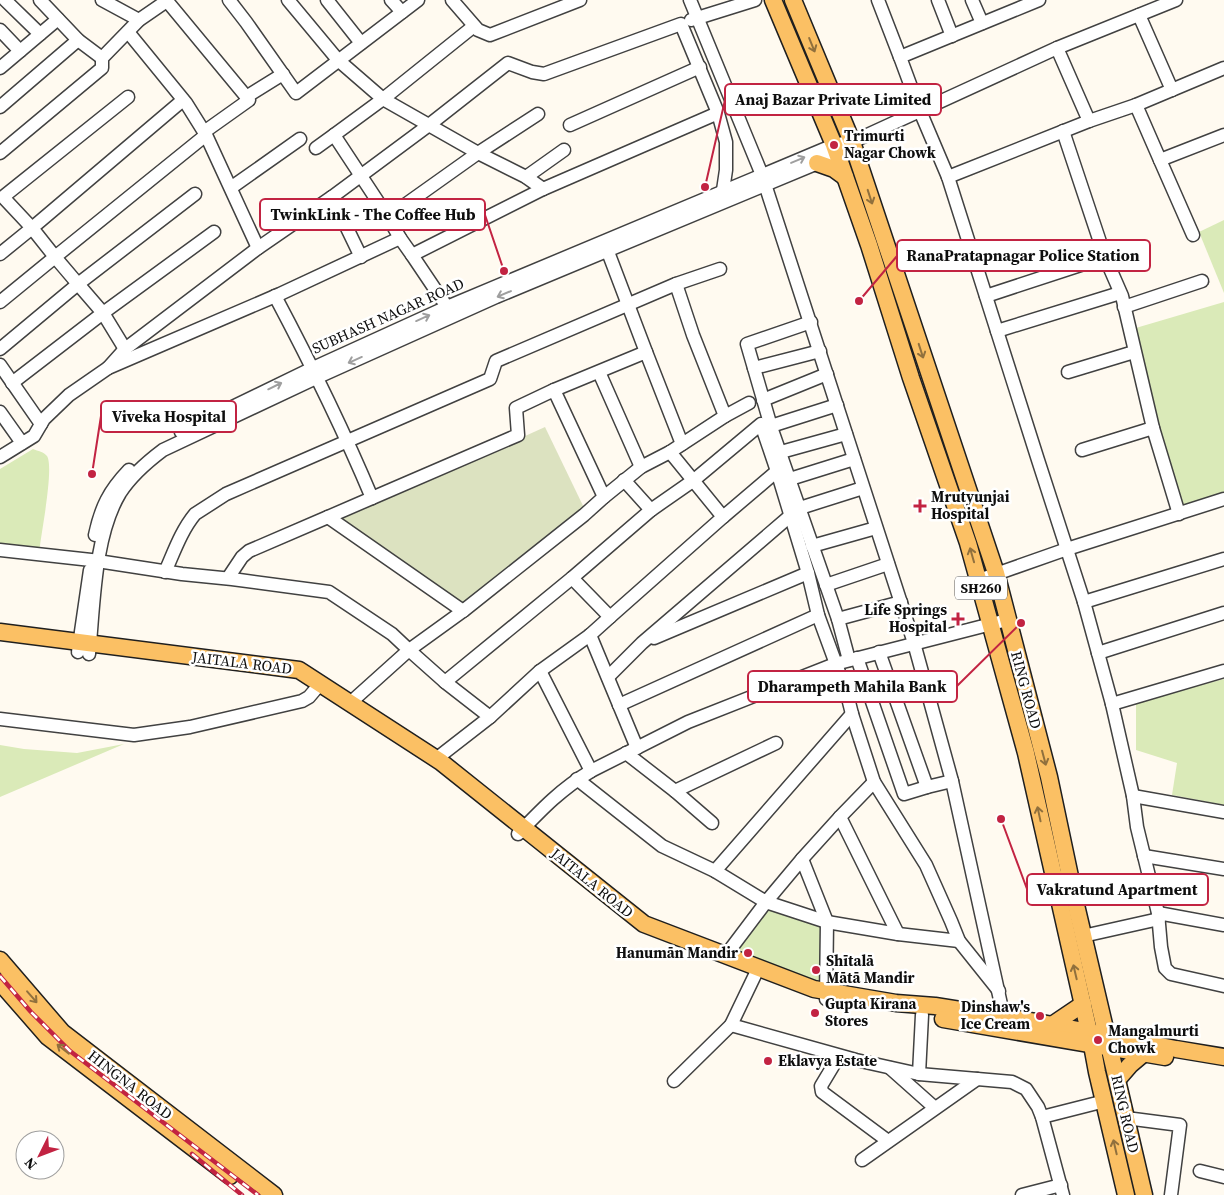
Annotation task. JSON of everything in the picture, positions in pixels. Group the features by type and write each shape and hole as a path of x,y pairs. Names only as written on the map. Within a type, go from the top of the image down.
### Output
{"main road":[{"name":"SH260","path":"773,0 836,150 979,580 1026,753 1090,1003 1091,1039 1096,1072 1105,1101 1126,1195"},
{"name":"RING ROAD","path":"794,0 852,142 996,573 1049,777 1083,936 1090,1003 1108,1042 1144,1195"},
{"path":"817,163 834,169 845,178"},
{"name":"JAITALA ROAD","path":"0,632 84,648 298,680 318,687 350,702 436,759 521,832 641,930 805,995 826,995 935,1006 1052,1025 1143,1054 1224,1068"},
{"name":"JAITALA ROAD","path":"0,643 84,648"},
{"name":"JAITALA ROAD","path":"318,687 455,783 644,924 826,995 922,1015 1063,1040 1091,1039"},
{"name":"HINGNA ROAD","path":"0,960 62,1032 274,1195"},
{"name":"HINGNA ROAD","path":"0,982 48,1037 255,1195"},
{"path":"1052,1025 1090,1003 1129,1039"},
{"name":"JAITALA ROAD","path":"1108,1042 1129,1039 1224,1057"},
{"path":"1063,1040 1080,1054 1096,1072"},
{"path":"1117,1080 1143,1054"}],"street":[{"path":"5,0 40,34"},
{"path":"40,0 78,40 102,58"},
{"path":"102,0 139,20"},
{"path":"228,0 296,92 418,0"},
{"path":"288,0 338,60 383,99 478,153 526,177 543,189"},
{"path":"327,0 361,43"},
{"path":"391,0 402,12"},
{"path":"452,0 478,30 490,35 580,0"},
{"path":"690,0 689,21 700,67 718,113 726,142 726,170 722,197"},
{"path":"108,368 125,349 258,248 332,197 430,125 508,63 532,72 544,74 689,21 755,0"},
{"path":"878,0 948,178 1084,602 1112,704 1133,796 1158,916 1165,968 1171,974 1224,986"},
{"path":"938,0 952,36"},
{"path":"972,0 982,23"},
{"path":"900,57 982,23 1007,6 1039,0"},
{"path":"764,180 817,163 836,150 920,110 1057,48 1176,0"},
{"path":"0,153 102,68 102,58 139,20 167,1 249,100 54,256 0,302"},
{"path":"1140,15 1172,90"},
{"path":"1,66 58,19"},
{"path":"689,21 764,180 914,644 952,781 1004,1018"},
{"path":"316,148 383,99 474,26"},
{"path":"0,30 20,51"},
{"path":"128,32 183,100 205,134 232,187 258,248"},
{"path":"0,107 78,40"},
{"path":"1057,48 1089,120"},
{"path":"570,125 700,67"},
{"path":"948,178 1089,120 1136,105 1224,68"},
{"path":"246,97 283,74"},
{"path":"125,349 103,314 32,228 2,196 128,96"},
{"path":"0,254 183,100"},
{"path":"1136,105 1193,235"},
{"path":"412,255 543,189 718,113"},
{"path":"388,217 478,153 538,114"},
{"path":"1063,131 1105,257 1120,292 1153,428 1179,514"},
{"path":"334,135 446,307"},
{"path":"1160,160 1224,135"},
{"path":"232,187 300,139"},
{"path":"526,177 564,150"},
{"name":"SUBHASH NAGAR ROAD","path":"84,648 101,509 117,483 134,464 158,444 315,372 446,307 605,246 836,150"},
{"path":"0,349 78,284 195,194"},
{"path":"332,197 361,257"},
{"path":"12,383 214,232"},
{"path":"0,457 34,436 41,424 69,396 108,368 275,296 400,238"},
{"path":"315,372 496,297 605,246 682,444"},
{"path":"986,296 1105,257"},
{"path":"165,572 178,542 195,514 226,494 490,379 496,362 676,284 720,269"},
{"path":"1124,307 1202,281"},
{"path":"676,284 693,335 725,416"},
{"path":"997,331 1120,292"},
{"path":"275,296 349,442 372,498"},
{"path":"811,322 747,344 771,426 790,479 795,512 818,615 847,694 874,782 926,865 959,941 999,991"},
{"path":"754,368 820,350"},
{"path":"228,578 242,557 249,551 518,435 516,408 646,352"},
{"path":"1068,372 1134,352"},
{"path":"0,365 41,424"},
{"path":"599,372 641,467"},
{"path":"763,400 827,374"},
{"path":"554,390 604,497"},
{"path":"350,702 409,650 463,611 641,467 670,452 725,416 749,403"},
{"path":"771,426 837,405"},
{"path":"0,412 22,443"},
{"path":"445,682 572,578 651,510 694,480 761,424 777,471 812,546 904,794 952,781"},
{"path":"1082,450 1153,428"},
{"path":"781,452 846,434"},
{"path":"670,452 723,517"},
{"path":"790,479 854,459"},
{"path":"436,759 490,716 540,671 590,635 777,471"},
{"path":"624,480 651,510"},
{"path":"608,676 642,643 795,512 863,488"},
{"path":"979,580 1067,549 1224,499"},
{"path":"328,517 463,611"},
{"path":"812,546 876,528"},
{"path":"0,550 329,592 392,634 445,682 490,716"},
{"path":"1084,602 1224,558"},
{"path":"826,585 888,564"},
{"path":"642,643 808,573"},
{"path":"572,578 610,617"},
{"path":"838,619 900,602"},
{"path":"1098,652 1224,613"},
{"path":"618,705 818,615"},
{"path":"521,832 554,797 577,779 688,722 835,664 1007,620"},
{"path":"590,635 608,676 632,750 712,823"},
{"path":"879,652 927,787"},
{"path":"540,671 591,771"},
{"path":"1112,704 1224,671"},
{"path":"0,719 134,735 190,727 302,700 309,697 318,687"},
{"path":"715,871 852,714"},
{"path":"675,791 776,743"},
{"path":"577,779 662,846 715,871 766,902 827,922 898,934 959,941"},
{"path":"726,956 766,902 840,817 874,782"},
{"path":"1133,796 1224,812"},
{"path":"840,817 898,934"},
{"path":"1144,856 1224,869"},
{"path":"802,860 827,922 826,995"},
{"path":"1083,936 1158,916 1224,925"},
{"path":"674,1081 731,1025 754,975"},
{"path":"919,1074 922,1015"},
{"path":"731,1025 839,1056 919,1074 1012,1082 1026,1089 1042,1117 1062,1190 1022,1195"},
{"path":"839,1056 820,1086 822,1092 888,1141"},
{"path":"889,1067 935,1108"},
{"path":"862,1160 977,1079"},
{"path":"1042,1117 1105,1101"},
{"path":"1126,1118 1180,1125 1171,1195"},
{"path":"1200,1172 1224,1177"}],"green space":[{"path":"1224,220 1224,293 1199,232"},
{"path":"1224,302 1224,496 1184,508 1129,330"},
{"path":"545,427 587,514 466,608 334,522"},
{"path":"33,449 46,455 49,462 47,499 39,549 0,545 0,469"},
{"path":"1224,679 1224,805 1172,795 1177,763 1136,750 1136,702"},
{"path":"124,744 0,797 0,745 77,753"},
{"path":"766,902 827,922 827,990 726,955"}],"railway":[{"path":"0,976 31,1012 70,1051 258,1195"},
{"path":"192,1154 242,1195"}],"place":[{"name":"Trimurti Nagar Chowk","path":"834,145"},
{"name":"Anaj Bazar Private Limited","path":"705,187"},
{"name":"TwinkLink - The Coffee Hub","path":"504,271"},
{"name":"RanaPratapnagar Police Station","path":"859,301"},
{"name":"Viveka Hospital","path":"92,474"},
{"name":"Mrutyunjai Hospital","path":"920,506"},
{"name":"Life Springs Hospital","path":"958,619"},
{"name":"Dharampeth Mahila Bank","path":"1021,623"},
{"name":"Vakratund Apartment","path":"1001,819"},
{"name":"Hanumān Mandir","path":"748,953"},
{"name":"Shītalā Mātā Mandir","path":"816,970"},
{"name":"Gupta Kirana Stores","path":"815,1013"},
{"name":"Dinshaw's Ice Cream","path":"1040,1016"},
{"name":"Mangalmurti Chowk","path":"1098,1040"},
{"name":"Eklavya Estate","path":"768,1061"}]}
